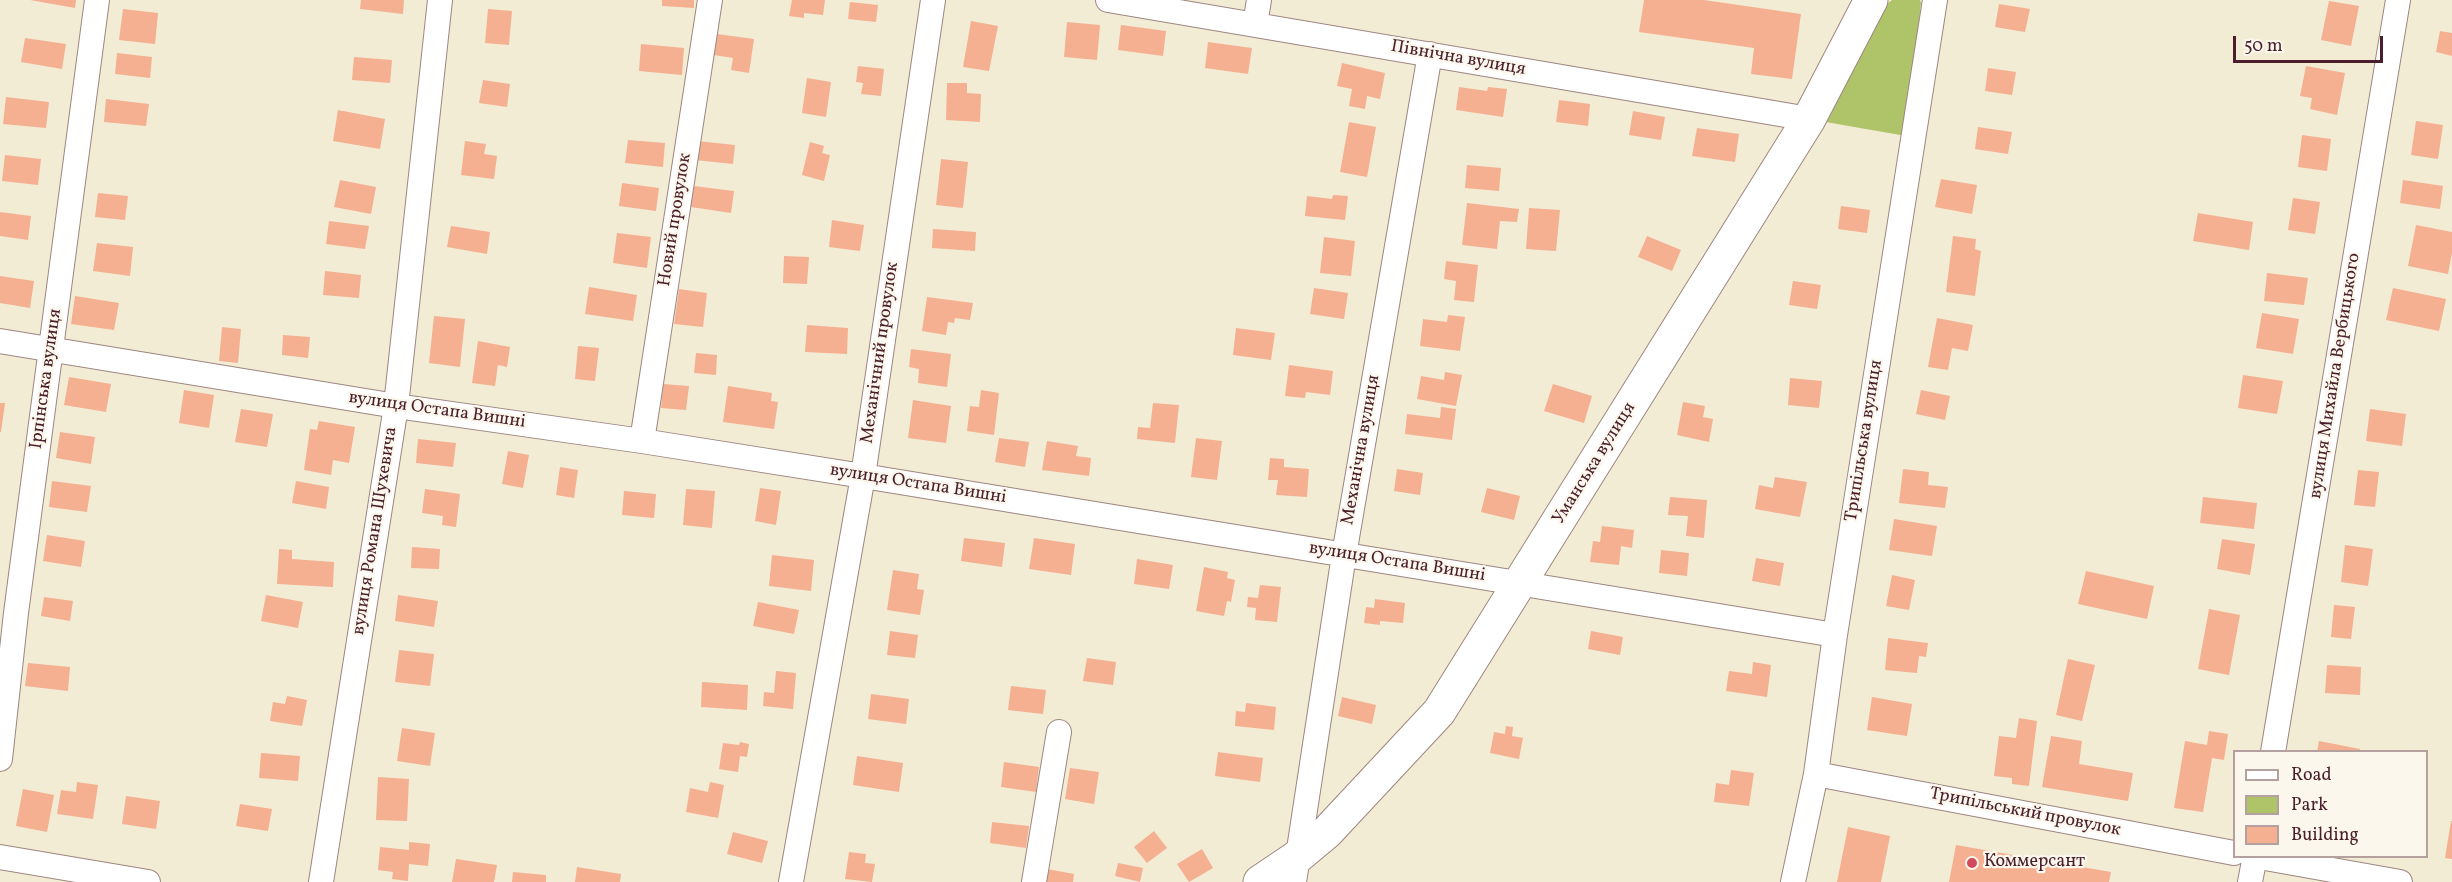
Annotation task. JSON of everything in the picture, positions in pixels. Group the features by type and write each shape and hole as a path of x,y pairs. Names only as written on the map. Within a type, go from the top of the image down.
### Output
{"main road":[{"name":"Уманська вулиця","path":"1260,882 1295,870 1327,832 1439,712 1521,584 1809,119 1871,0"}],"street":[{"name":"Ірпінська вулиця","path":"0,759 16,613 97,0"},
{"name":"вулиця Романа Шухевича","path":"321,882 396,406 440,0"},
{"name":"Новий провулок","path":"642,441 710,0"},
{"name":"Механічний провулок","path":"791,882 863,476 933,0"},
{"name":"Північна вулиця","path":"1108,0 1809,119"},
{"path":"1255,24 1259,0"},
{"name":"Трипільська вулиця","path":"1793,882 1816,774 1835,635 1935,0"},
{"name":"вулиця Михайла Вербицького","path":"2273,750 2398,0"},
{"name":"Механічна вулиця","path":"1295,870 1344,555 1430,54"},
{"name":"вулиця Остапа Вишні","path":"0,341 396,406 642,441 863,476 1835,635"},
{"path":"1034,882 1059,732"},
{"name":"Трипільський провулок","path":"1816,774 2233,853"},
{"path":"0,857 148,882"},
{"path":"2250,882 2255,858"},
{"path":"2261,858 2400,882"}],"green space":[{"path":"1892,0 1920,0 1921,3 1906,136 1820,121 1888,3"}],"building":[{"path":"30,0 76,0 75,8"},
{"path":"361,0 404,0 403,14 360,9"},
{"path":"662,0 694,0 694,8 662,6"},
{"path":"792,0 825,0 823,15 804,13 804,18 789,16"},
{"path":"1644,0 1704,0 1801,14 1792,79 1751,74 1754,48 1639,32"},
{"path":"2329,1 2359,6 2351,46 2321,40"},
{"path":"850,2 878,5 876,22 848,19"},
{"path":"1999,4 2030,9 2025,32 1995,27"},
{"path":"123,9 158,13 155,44 119,40"},
{"path":"488,9 512,11 509,45 485,43"},
{"path":"971,21 998,26 989,71 963,67"},
{"path":"1067,22 1100,25 1097,60 1064,57"},
{"path":"1121,25 1166,31 1163,56 1118,50"},
{"path":"2440,31 2452,33 2452,56 2436,52"},
{"path":"717,34 754,39 749,73 731,70 733,58 714,55"},
{"path":"25,38 66,44 62,69 21,62"},
{"path":"1208,42 1252,48 1248,74 1205,68"},
{"path":"641,44 684,48 682,75 639,71"},
{"path":"117,53 152,57 150,78 115,74"},
{"path":"354,57 392,60 390,83 352,80"},
{"path":"1342,63 1385,73 1380,99 1367,96 1365,109 1349,106 1352,89 1337,86"},
{"path":"858,66 884,69 881,96 861,94 863,83 856,82"},
{"path":"2306,66 2345,73 2337,115 2310,109 2312,98 2300,96"},
{"path":"1988,68 2016,72 2012,95 1985,91"},
{"path":"807,78 831,82 826,117 802,113"},
{"path":"483,80 510,84 507,107 479,103"},
{"path":"947,83 967,83 967,93 981,94 980,122 946,120"},
{"path":"1459,87 1487,91 1488,87 1507,89 1503,117 1456,110"},
{"path":"6,97 49,102 46,128 3,124"},
{"path":"106,99 149,104 146,126 104,122"},
{"path":"1559,100 1590,104 1588,126 1556,122"},
{"path":"338,110 385,119 380,149 333,141"},
{"path":"1633,111 1665,117 1661,140 1629,135"},
{"path":"2416,121 2443,125 2438,159 2411,155"},
{"path":"1349,122 1376,127 1367,177 1340,172"},
{"path":"1978,127 2012,132 2008,154 1975,149"},
{"path":"1697,128 1739,134 1735,162 1692,156"},
{"path":"2302,135 2331,139 2327,171 2298,167"},
{"path":"628,140 665,143 663,167 625,163"},
{"path":"465,141 486,144 484,154 497,156 494,179 461,175"},
{"path":"697,141 735,145 733,164 695,160"},
{"path":"810,142 824,146 822,153 830,155 824,181 802,175"},
{"path":"5,155 41,159 38,185 2,181"},
{"path":"941,159 968,162 963,208 936,205"},
{"path":"1467,165 1501,168 1499,191 1465,188"},
{"path":"1941,179 1977,185 1972,214 1935,207"},
{"path":"340,180 376,187 371,214 334,207"},
{"path":"2403,180 2443,186 2440,209 2400,203"},
{"path":"622,183 659,188 656,211 619,206"},
{"path":"694,186 734,191 731,213 691,207"},
{"path":"98,193 128,196 125,220 95,217"},
{"path":"1333,195 1348,196 1345,220 1305,216 1307,196 1332,199"},
{"path":"2293,198 2320,202 2315,234 2288,230"},
{"path":"1467,203 1519,209 1517,222 1500,221 1497,249 1462,245"},
{"path":"1841,206 1870,210 1867,233 1838,229"},
{"path":"1529,208 1560,210 1556,251 1526,249"},
{"path":"0,212 31,216 28,240 0,236"},
{"path":"2198,213 2253,222 2249,250 2193,241"},
{"path":"832,220 864,225 860,251 829,247"},
{"path":"329,221 369,226 365,249 326,244"},
{"path":"2416,225 2452,232 2452,253 2448,274 2408,266"},
{"path":"451,226 490,232 487,254 447,247"},
{"path":"933,229 976,232 975,251 932,248"},
{"path":"617,233 651,237 647,268 613,263"},
{"path":"1647,236 1681,250 1672,271 1638,257"},
{"path":"1953,236 1976,239 1975,249 1981,251 1975,296 1946,292"},
{"path":"1324,237 1355,241 1351,276 1320,273"},
{"path":"97,243 133,247 130,276 93,271"},
{"path":"784,256 809,257 807,284 783,283"},
{"path":"1446,261 1478,265 1474,302 1454,300 1456,281 1444,279"},
{"path":"325,271 361,275 359,298 323,295"},
{"path":"2267,273 2308,278 2304,305 2264,301"},
{"path":"0,276 34,281 30,308 0,303"},
{"path":"1793,281 1821,285 1817,309 1789,305"},
{"path":"589,287 637,295 633,321 585,314"},
{"path":"1314,288 1348,293 1344,319 1310,314"},
{"path":"2393,288 2446,299 2439,331 2386,320"},
{"path":"679,289 707,293 703,327 674,324"},
{"path":"75,296 119,303 114,330 71,324"},
{"path":"927,297 973,303 970,320 955,318 954,323 948,322 946,335 922,331"},
{"path":"2262,313 2299,319 2293,354 2256,348"},
{"path":"1448,315 1465,317 1460,351 1420,346 1423,319 1447,322"},
{"path":"434,316 465,319 460,367 429,363"},
{"path":"1937,318 1973,325 1968,351 1952,348 1948,370 1928,367"},
{"path":"807,325 848,328 847,354 805,352"},
{"path":"222,327 241,329 238,363 219,361"},
{"path":"1236,328 1275,333 1271,360 1233,355"},
{"path":"283,335 310,337 308,358 282,355"},
{"path":"478,341 510,347 507,367 498,365 495,386 472,383"},
{"path":"578,346 599,348 595,381 575,379"},
{"path":"911,349 951,354 947,387 918,383 919,369 909,367"},
{"path":"696,353 717,355 716,375 694,373"},
{"path":"1289,365 1333,371 1330,395 1306,392 1305,398 1285,396"},
{"path":"1445,372 1462,375 1456,406 1417,399 1421,376 1444,380"},
{"path":"2243,375 2283,381 2277,414 2238,408"},
{"path":"69,377 111,384 106,412 64,405"},
{"path":"1790,378 1822,381 1819,408 1788,405"},
{"path":"663,384 689,386 686,410 661,408"},
{"path":"1553,384 1592,396 1584,423 1544,411"},
{"path":"728,386 772,393 771,401 778,402 774,429 723,422"},
{"path":"184,390 214,395 209,428 179,423"},
{"path":"981,390 999,393 994,435 967,431 970,406 979,407"},
{"path":"1921,390 1950,396 1945,420 1916,414"},
{"path":"913,400 951,406 946,443 908,438"},
{"path":"1683,402 1705,406 1703,417 1713,419 1709,442 1677,435"},
{"path":"0,403 5,403 1,432 0,432"},
{"path":"1153,403 1179,405 1175,443 1137,439 1138,427 1150,428"},
{"path":"1441,407 1456,409 1452,440 1405,434 1407,414 1440,418"},
{"path":"241,409 273,414 267,447 235,442"},
{"path":"2370,409 2406,414 2402,446 2366,441"},
{"path":"319,421 355,427 349,463 333,460 331,475 304,470 310,429 317,430"},
{"path":"60,432 95,437 91,464 56,458"},
{"path":"999,438 1029,442 1025,467 995,462"},
{"path":"1196,438 1222,441 1217,480 1191,477"},
{"path":"418,439 456,443 453,467 416,463"},
{"path":"1047,441 1078,446 1076,456 1091,458 1089,476 1042,470"},
{"path":"508,451 529,455 523,488 502,484"},
{"path":"1270,458 1284,459 1284,467 1309,469 1307,497 1276,495 1278,480 1268,480"},
{"path":"560,467 578,470 574,498 556,495"},
{"path":"1397,469 1423,473 1420,495 1394,491"},
{"path":"1903,469 1929,472 1928,485 1948,487 1945,508 1899,503"},
{"path":"2358,470 2379,472 2375,507 2354,505"},
{"path":"1775,477 1807,482 1800,517 1755,509 1759,485 1773,488"},
{"path":"52,481 91,486 87,512 49,507"},
{"path":"296,481 329,487 326,509 292,503"},
{"path":"760,488 781,491 776,525 755,521"},
{"path":"1487,488 1520,496 1514,520 1481,512"},
{"path":"425,489 460,494 456,527 442,525 443,516 422,513"},
{"path":"686,489 715,491 712,528 683,525"},
{"path":"624,491 656,494 654,518 622,515"},
{"path":"1670,497 1707,500 1704,538 1686,536 1688,516 1668,515"},
{"path":"2203,497 2257,503 2254,529 2200,523"},
{"path":"1894,519 1937,526 1932,556 1889,550"},
{"path":"1602,526 1634,530 1632,548 1621,546 1619,565 1590,562 1593,541 1600,542"},
{"path":"47,535 85,541 81,567 43,561"},
{"path":"964,538 1005,543 1002,567 961,561"},
{"path":"1034,538 1075,544 1071,575 1029,569"},
{"path":"2222,539 2255,544 2250,575 2217,569"},
{"path":"2345,545 2373,549 2368,586 2341,582"},
{"path":"412,547 440,549 439,569 411,568"},
{"path":"279,549 292,550 292,559 334,562 333,587 277,584"},
{"path":"1661,550 1689,553 1687,576 1659,573"},
{"path":"772,555 814,560 811,591 769,586"},
{"path":"1756,558 1784,563 1780,586 1752,581"},
{"path":"1137,559 1173,565 1169,589 1134,584"},
{"path":"1204,567 1228,572 1227,578 1235,580 1231,602 1227,601 1224,616 1196,611"},
{"path":"893,570 919,574 917,589 924,590 920,615 887,610"},
{"path":"2086,571 2154,586 2147,619 2078,604"},
{"path":"1892,575 1915,580 1909,610 1886,606"},
{"path":"1260,585 1281,587 1277,622 1255,620 1256,608 1247,607 1248,597 1258,598"},
{"path":"266,595 303,602 298,628 261,621"},
{"path":"398,595 438,601 434,627 395,621"},
{"path":"44,597 73,601 70,621 41,616"},
{"path":"1375,599 1405,603 1403,623 1380,621 1380,625 1364,623 1366,607 1374,608"},
{"path":"758,602 799,610 794,634 753,626"},
{"path":"2334,605 2355,607 2351,639 2331,637"},
{"path":"2209,609 2240,615 2229,675 2198,669"},
{"path":"890,631 918,635 915,658 887,655"},
{"path":"1591,631 1623,637 1620,655 1588,649"},
{"path":"1888,638 1928,643 1926,657 1919,656 1917,673 1885,670"},
{"path":"399,650 434,654 430,686 395,682"},
{"path":"1087,658 1116,662 1113,685 1083,681"},
{"path":"2068,659 2095,665 2082,721 2056,715"},
{"path":"1753,662 1771,665 1767,697 1726,691 1729,671 1752,674"},
{"path":"28,663 70,667 68,691 25,686"},
{"path":"2327,665 2361,667 2360,695 2325,693"},
{"path":"776,671 796,673 793,709 763,706 764,692 774,693"},
{"path":"702,682 748,685 747,710 701,707"},
{"path":"1011,686 1046,690 1043,714 1008,710"},
{"path":"871,694 909,699 906,724 868,719"},
{"path":"287,696 307,700 302,726 270,721 273,702 285,704"},
{"path":"1342,697 1376,705 1372,724 1338,716"},
{"path":"1872,697 1912,704 1907,736 1867,730"},
{"path":"1246,703 1276,707 1274,730 1235,726 1236,711 1245,712"},
{"path":"2019,718 2037,721 2029,786 2012,784 2012,778 1994,776 1999,736 2016,738"},
{"path":"1506,726 1513,727 1512,736 1523,738 1519,759 1490,753 1494,732 1505,734"},
{"path":"402,728 435,733 430,766 397,761"},
{"path":"2209,731 2228,734 2224,760 2212,758 2203,812 2174,808 2185,741 2207,745"},
{"path":"2051,736 2082,741 2079,764 2133,773 2128,801 2042,787"},
{"path":"2319,741 2360,749 2360,750 2317,750"},
{"path":"740,742 749,744 747,757 740,756 738,772 719,769 723,743 739,745"},
{"path":"1218,752 1263,758 1260,782 1215,776"},
{"path":"261,753 300,756 298,781 259,778"},
{"path":"857,756 903,763 899,792 853,785"},
{"path":"1004,762 1039,767 1036,792 1001,787"},
{"path":"1070,768 1099,772 1094,804 1065,799"},
{"path":"1731,770 1754,773 1749,806 1714,802 1716,783 1729,785"},
{"path":"378,777 409,779 407,821 376,820"},
{"path":"77,782 98,785 93,819 57,814 61,790 76,792"},
{"path":"710,782 724,785 718,818 686,812 690,788 708,792"},
{"path":"23,789 54,795 47,832 16,826"},
{"path":"126,796 160,801 156,829 122,824"},
{"path":"240,804 272,809 268,831 236,826"},
{"path":"2452,821 2452,859 2445,858"},
{"path":"992,822 1029,826 1026,848 990,843"},
{"path":"1848,827 1890,836 1881,882 1837,882"},
{"path":"1154,831 1167,848 1147,863 1134,847"},
{"path":"733,832 768,841 762,863 727,854"},
{"path":"409,842 430,844 428,866 409,864 408,881 392,879 393,872 378,870 380,847 409,850"},
{"path":"1956,845 2111,872 2109,882 1949,882"},
{"path":"1202,849 1213,868 1189,882 1177,864"},
{"path":"849,852 866,854 865,863 875,864 872,882 845,879"},
{"path":"456,859 497,865 494,882 452,882"},
{"path":"1118,863 1143,868 1140,882 1115,876"},
{"path":"577,867 621,874 620,882 575,882"},
{"path":"1047,869 1074,874 1073,882 1045,882"},
{"path":"513,872 546,875 546,882 512,882"}],"place":[{"name":"Коммерсант","path":"1972,863"}]}
